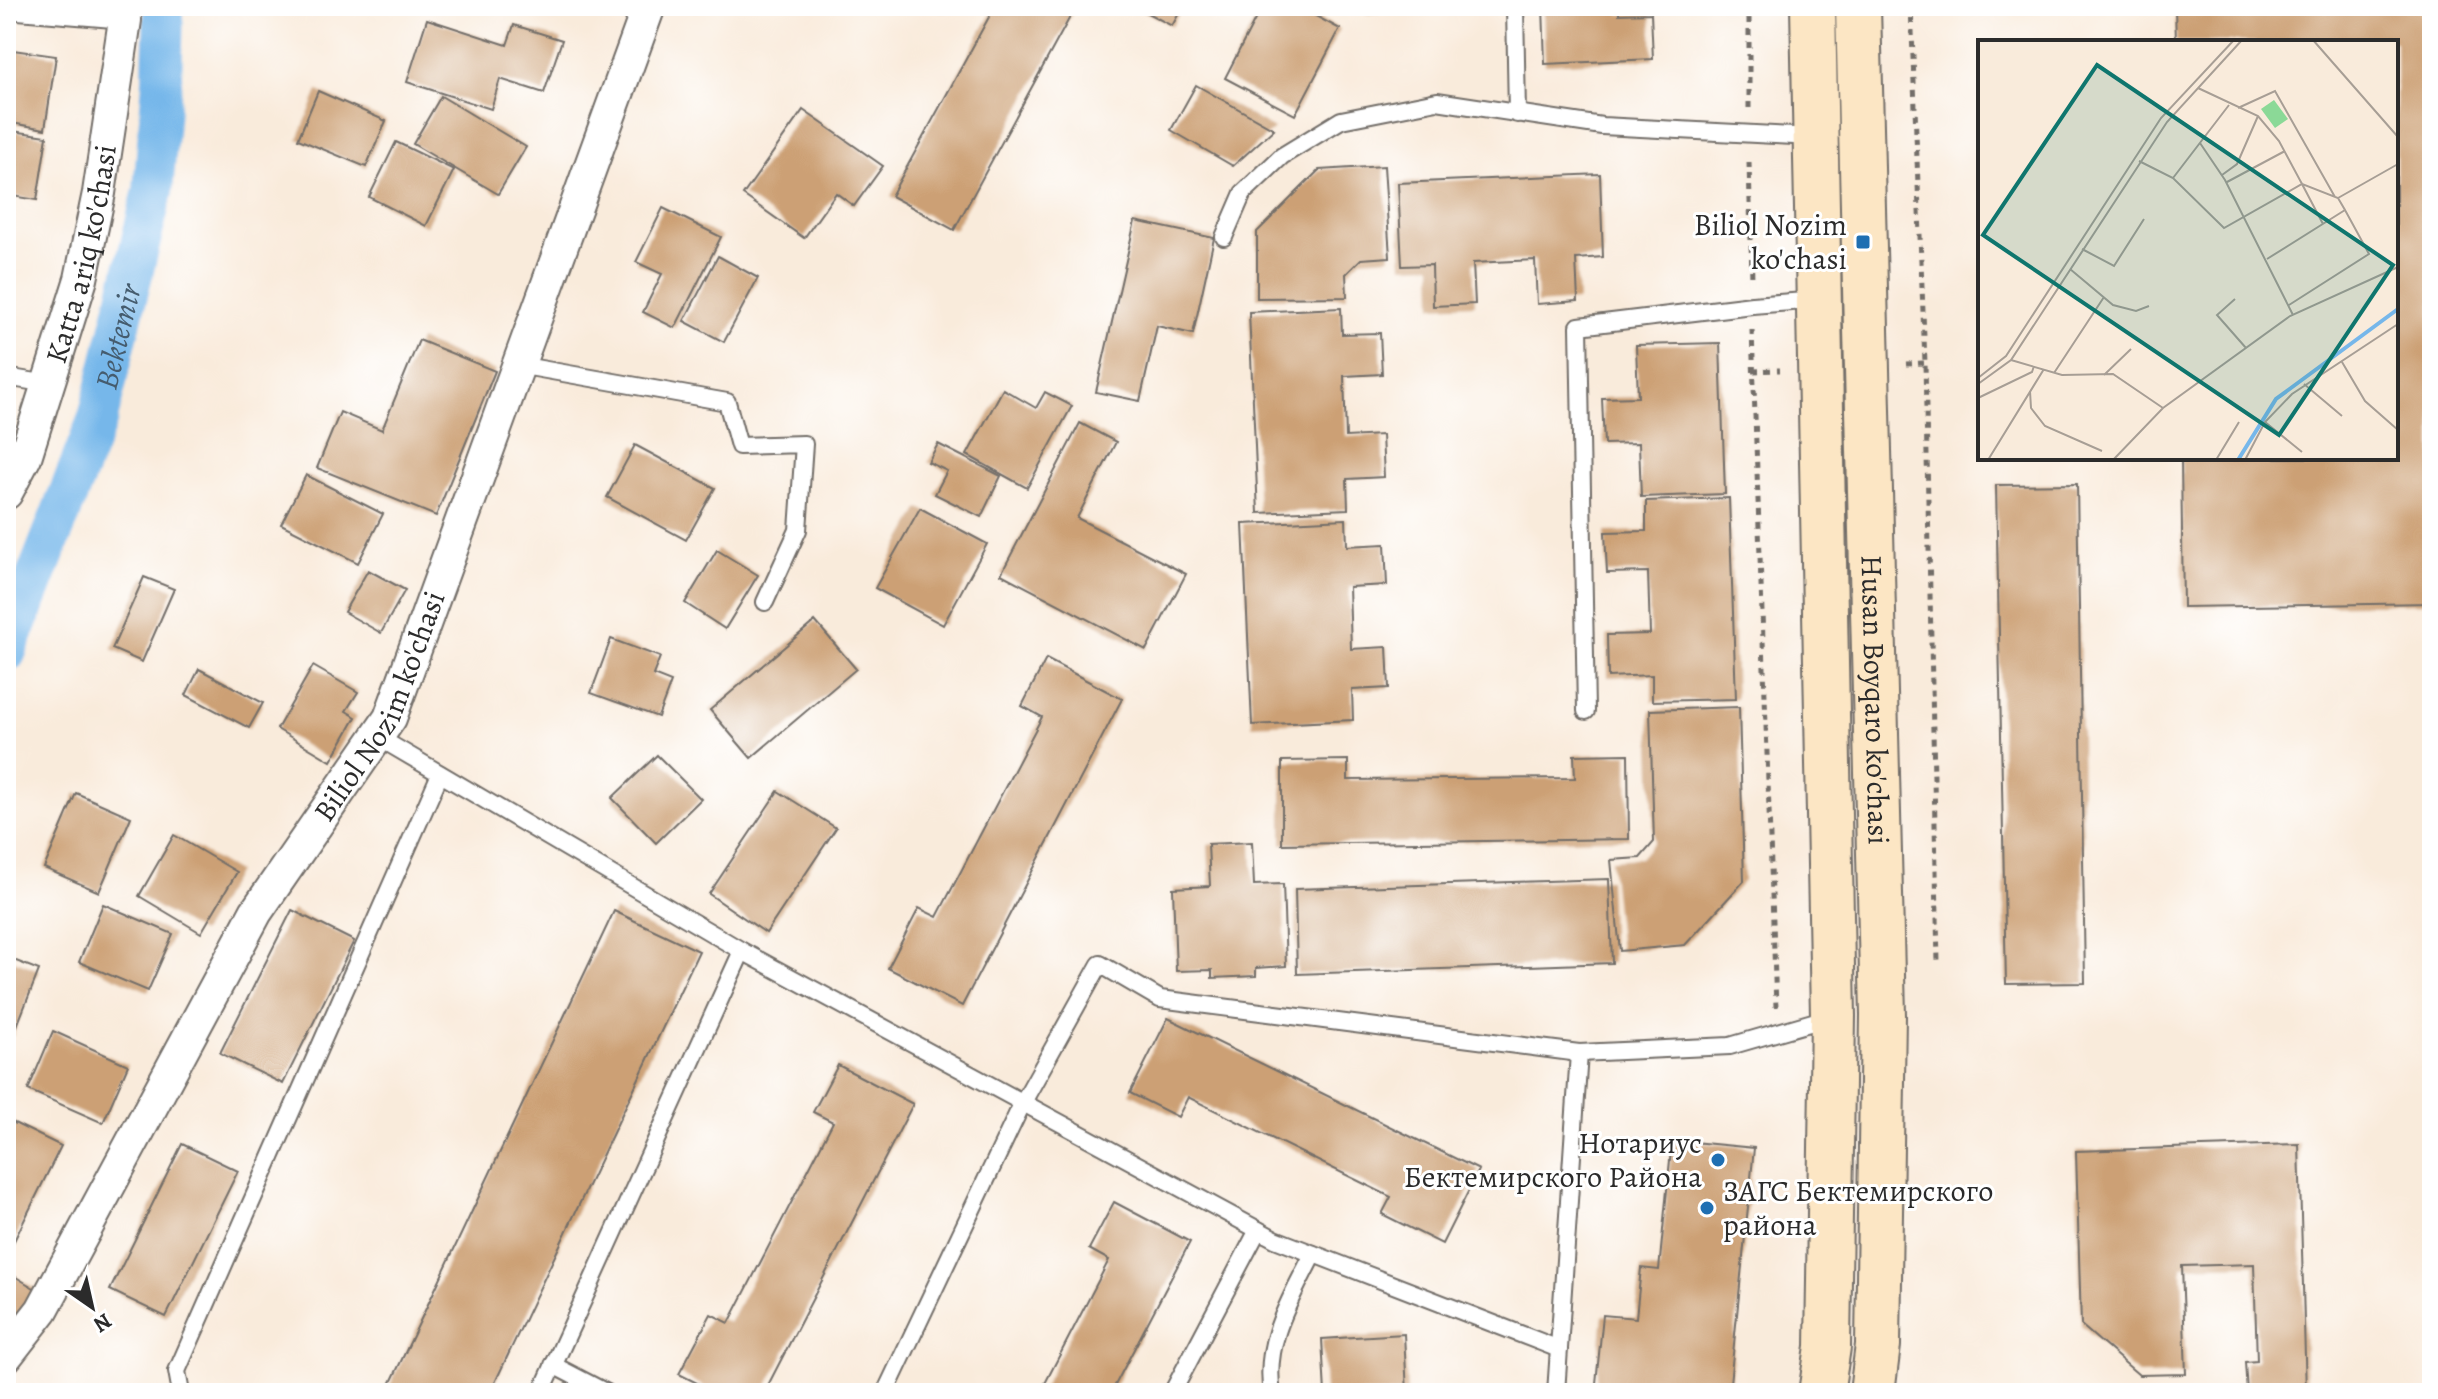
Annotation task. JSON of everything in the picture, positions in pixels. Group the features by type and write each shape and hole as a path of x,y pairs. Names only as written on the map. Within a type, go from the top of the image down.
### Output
{"main road":[{"name":"Husan Boyqaro ko'chasi","path":"1813,6 1833,1016 1828,1347 1821,1393"},
{"name":"Husan Boyqaro ko'chasi","path":"1858,6 1883,1015 1878,1345 1872,1393"},
{"path":"1833,1016 1883,1015"}],"street":[{"name":"Biliol Nozim ko'chasi","path":"6,1356 42,1310 256,912 390,718 649,6"},
{"name":"Katta ariq ko'chasi","path":"6,493 25,457 81,279 99,193 125,13"}],"lane":[{"path":"1515,6 1517,114"},
{"path":"6,10 125,13"},
{"path":"1224,237 1243,193 1282,156 1341,120 1437,101 1602,126 1816,137"},
{"path":"1586,711 1579,326 1819,300"},
{"path":"518,365 727,402 739,446 804,444 798,530 765,602"},
{"path":"6,377 48,384"},
{"path":"376,736 742,951 1275,1239 1559,1349"},
{"path":"181,1393 177,1371 440,774"},
{"path":"541,1393 742,951"},
{"path":"885,1393 1023,1102 1100,964 1160,999 1579,1053 1730,1046 1833,1016"},
{"path":"1556,1393 1579,1053"},
{"path":"1172,1393 1258,1230"},
{"path":"1272,1393 1269,1377 1276,1330 1313,1254"},
{"path":"553,1365 607,1393"}],"path":[{"path":"1749,6 1752,305 1777,1032"},
{"path":"1911,6 1925,363 1938,963"}],"building":[{"path":"602,6 631,6 628,14"},
{"path":"924,6 946,6 945,12"},
{"path":"995,6 1076,6 954,230 891,196"},
{"path":"1134,6 1183,6 1172,26"},
{"path":"1262,6 1297,6 1340,29 1295,115 1225,78"},
{"path":"1365,6 1408,6 1408,8 1367,14"},
{"path":"1543,6 1619,6 1619,14 1651,13 1653,59 1545,64"},
{"path":"2175,6 2432,6 2432,603 2183,607 2181,460 2398,460 2398,40 2176,40"},
{"path":"427,19 507,45 514,25 562,40 544,93 500,79 491,109 407,82"},
{"path":"6,49 56,56 45,129 6,122"},
{"path":"1196,85 1274,129 1233,166 1171,130"},
{"path":"318,91 386,121 366,167 298,139"},
{"path":"441,96 526,147 498,194 413,144"},
{"path":"803,110 883,166 854,206 836,193 804,238 743,195"},
{"path":"6,130 47,136 37,200 6,195"},
{"path":"396,142 454,170 426,226 369,197"},
{"path":"1384,166 1390,257 1361,259 1346,274 1347,297 1257,298 1257,232 1319,170"},
{"path":"1600,174 1603,257 1576,259 1578,301 1537,304 1535,260 1473,263 1475,304 1433,306 1432,265 1402,266 1398,183"},
{"path":"663,208 721,237 675,328 643,312 662,274 636,262"},
{"path":"1135,221 1214,238 1193,334 1157,326 1140,401 1096,392"},
{"path":"718,256 758,278 724,342 684,321"},
{"path":"1341,308 1342,334 1380,333 1382,374 1344,376 1346,437 1382,435 1384,477 1347,479 1348,509 1258,513 1249,312"},
{"path":"419,340 495,371 436,516 317,468 340,412 382,430"},
{"path":"1720,343 1725,494 1641,497 1639,443 1604,444 1602,398 1638,397 1636,345"},
{"path":"1003,389 1036,408 1045,392 1072,406 1027,488 967,455"},
{"path":"1080,423 1116,442 1077,518 1186,574 1146,650 1001,574"},
{"path":"938,444 1001,476 981,517 935,494 947,471 928,462"},
{"path":"635,445 715,488 686,540 607,497"},
{"path":"306,475 383,514 358,563 281,524"},
{"path":"2077,484 2085,983 2006,984 1996,485"},
{"path":"1729,498 1736,699 1652,701 1652,675 1608,677 1607,635 1650,634 1648,572 1607,573 1605,532 1646,531 1646,501"},
{"path":"920,508 987,544 943,625 875,588"},
{"path":"1346,519 1347,546 1385,544 1387,585 1349,587 1351,649 1387,647 1389,688 1352,690 1353,720 1252,725 1243,524"},
{"path":"717,550 758,575 725,629 685,603"},
{"path":"368,570 405,590 381,633 344,612"},
{"path":"144,577 174,589 142,662 112,649"},
{"path":"815,621 856,669 751,758 710,710"},
{"path":"611,639 660,657 653,675 671,682 658,717 591,693"},
{"path":"1046,659 1122,699 962,1006 888,968 919,908 937,917 1042,717 1022,706"},
{"path":"313,666 358,692 346,711 356,717 331,761 277,729"},
{"path":"199,669 263,703 249,728 186,695"},
{"path":"1739,707 1744,881 1685,945 1620,951 1611,860 1640,858 1654,842 1650,710"},
{"path":"1628,754 1629,839 1282,844 1282,761 1348,760 1348,780 1575,778 1574,755"},
{"path":"657,755 701,799 656,843 612,798"},
{"path":"778,791 836,828 766,933 709,894"},
{"path":"76,793 131,817 99,892 44,868"},
{"path":"174,835 237,872 201,933 139,896"},
{"path":"1252,842 1254,885 1283,884 1286,966 1256,968 1256,976 1212,978 1212,970 1176,971 1173,888 1210,886 1208,844"},
{"path":"1609,879 1612,963 1297,974 1295,889"},
{"path":"103,904 173,934 148,991 79,962"},
{"path":"292,910 354,941 283,1084 220,1053"},
{"path":"614,911 699,951 490,1393 386,1393"},
{"path":"6,957 39,970 13,1036 6,1033"},
{"path":"1168,1018 1479,1170 1442,1244 1382,1214 1391,1197 1188,1097 1178,1117 1130,1093"},
{"path":"53,1031 128,1065 103,1123 28,1090"},
{"path":"838,1065 913,1104 764,1393 717,1393 679,1374 711,1314 729,1323 833,1122 813,1112"},
{"path":"6,1119 61,1146 6,1257"},
{"name":"ЗАГС Бектемирского района","path":"1672,1140 1754,1148 1729,1393 1595,1393 1603,1315 1636,1318 1641,1268 1659,1270"},
{"path":"182,1144 238,1171 166,1317 110,1290"},
{"path":"2299,1144 2306,1393 2247,1393 2245,1362 2257,1361 2254,1264 2182,1266 2186,1374 2139,1375 2081,1325 2076,1151"},
{"path":"1114,1202 1190,1242 1111,1393 1040,1393 1109,1260 1089,1249"},
{"path":"6,1271 39,1291 6,1344"},
{"path":"1404,1334 1407,1393 1325,1393 1322,1339"}],"waterway":[{"name":"Bektemir","path":"6,653 98,418 153,191 162,82 164,6"}],"place":[{"name":"Biliol Nozim ko'chasi","path":"1863,242"},
{"name":"Нотариус Бектемирского Района","path":"1718,1160"},
{"name":"ЗАГС Бектемирского района","path":"1707,1208"}]}
